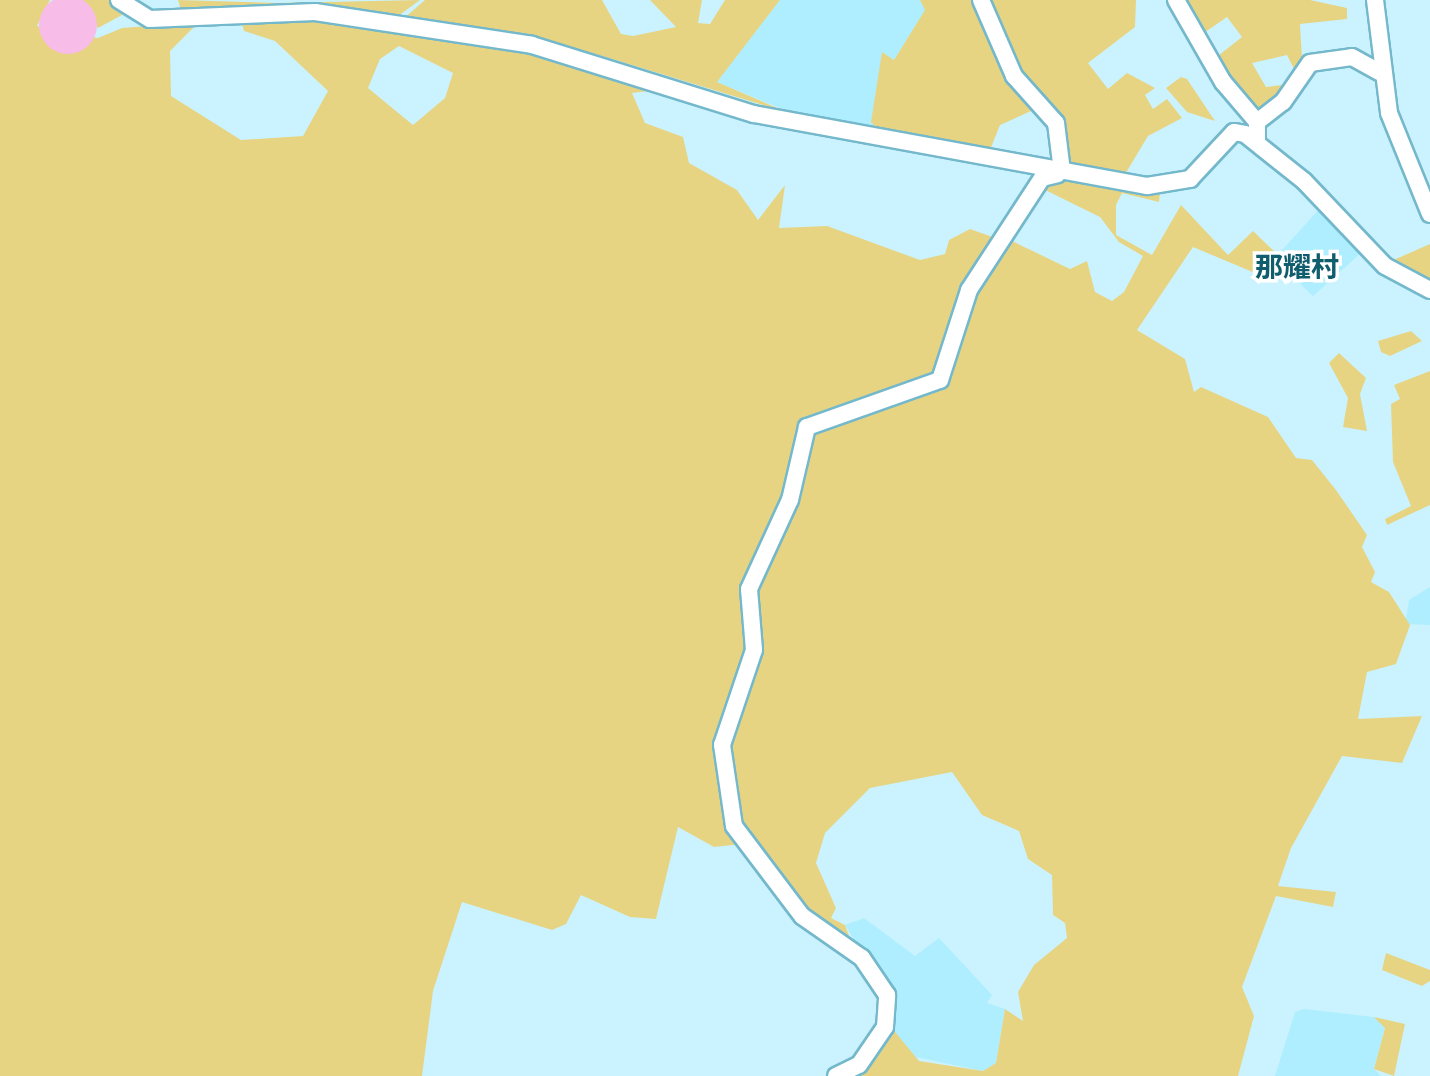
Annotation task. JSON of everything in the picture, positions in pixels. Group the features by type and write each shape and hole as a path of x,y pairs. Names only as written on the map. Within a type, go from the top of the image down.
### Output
{"street":[{"path":"119,0 150,19 315,12 532,45 743,111 1147,186"},
{"path":"981,0 1014,76 1056,123 1062,171"},
{"path":"1176,0 1223,82 1257,122 1257,141"},
{"path":"1375,0 1379,72 1430,214"},
{"path":"1257,122 1283,102 1310,63 1352,57 1379,72"},
{"path":"836,1076 859,1065 885,1027 887,995 862,958 802,916 742,842 722,745 754,650 749,589 793,492 798,442 822,420 854,416 940,380 969,290 1042,178 1147,186 1202,172 1234,132 1257,141 1385,266 1430,290"}],"shaded area":[{"path":"68,-4 79,-2 88,5 95,14 95,36 88,45 79,52 68,54 57,52 48,45 41,36 39,25 41,14 48,5 57,-2"},
{"path":"0,0 50,0 37,26 98,38 122,28 199,22 170,51 171,96 241,140 303,136 328,91 275,41 244,31 242,23 320,18 539,52 743,119 648,91 632,93 645,123 683,137 689,163 737,190 758,220 785,185 779,228 827,226 920,260 945,254 949,240 970,229 998,239 937,378 806,425 794,482 760,560 746,672 721,723 741,844 714,847 678,827 656,919 630,917 581,895 566,924 552,930 462,902 433,991 422,1076 0,1076","holes":["399,46 453,73 445,98 413,125 368,88 380,59"]},
{"path":"80,0 115,0 122,15 98,28"},
{"path":"178,0 277,3 420,0 394,19 181,10"},
{"path":"425,0 602,0 621,34 633,36 676,27 650,0 702,0 698,23 710,24 725,0 780,0 717,82 789,113 599,55 403,19"},
{"path":"780,0 920,0 926,9 894,60 882,53 882,134 807,119 716,82"},
{"path":"920,0 977,0 1040,107 1000,125 988,155 882,134 871,122 882,52 894,60 925,10"},
{"path":"985,0 1136,0 1135,27 1088,63 1108,89 1127,73 1155,88 1145,95 1153,109 1167,99 1182,118 1148,136 1124,176 1069,169"},
{"path":"1181,0 1310,0 1347,8 1347,19 1300,24 1302,59 1295,71 1287,55 1252,63 1266,87 1290,84 1259,110 1214,59 1242,37 1227,17 1201,35"},
{"path":"1181,77 1187,79 1215,121 1187,112 1166,88"},
{"path":"1070,180 1160,190 1159,202 1122,193 1116,205 1116,235 1152,255 1181,205 1228,255 1253,231 1277,254 1255,273 1193,247 1137,330 1185,359 1194,392 1201,387 1268,417 1296,458 1312,460 1336,490 1367,535 1362,547 1375,572 1371,582 1389,592 1410,625 1396,664 1367,672 1358,719 1422,716 1402,763 1342,756 1291,848 1278,886 1336,892 1333,907 1276,896 1242,987 1254,1016 1238,1076 849,1076 891,1027 919,1061 983,1071 996,1063 1005,1009 1023,1021 1018,992 1034,965 1067,938 1065,923 1053,915 1052,875 1028,859 1019,831 982,815 952,772 870,788 825,833 816,863 836,908 831,918 845,925 851,941 805,915 744,840 724,744 751,675 752,591 809,429 941,383 961,314 1010,240 1070,269 1087,261 1095,292 1112,301 1124,292 1143,256 1119,242 1100,217 1041,188"},
{"path":"1322,206 1361,253 1313,296 1274,259"},
{"path":"1430,244 1430,285 1389,262"},
{"path":"1411,331 1422,341 1390,356 1381,352 1378,341"},
{"path":"1339,353 1366,378 1360,394 1367,431 1343,427 1348,398 1329,363"},
{"path":"1430,371 1430,505 1387,525 1385,519 1411,506 1393,462 1391,404 1400,399 1394,385"},
{"path":"1430,587 1430,625 1405,624 1409,600"},
{"path":"864,918 915,956 939,938 992,995 987,1003 1005,1009 996,1063 983,1071 911,1056 891,1027 893,1004 845,925"},
{"path":"1386,953 1430,970 1430,981 1422,986 1382,970"},
{"path":"1304,1009 1374,1017 1385,1027 1374,1069 1381,1076 1275,1076 1295,1012"},
{"path":"1374,1017 1405,1024 1394,1076 1374,1069 1385,1028"}],"district":[{"name":"那耀村","path":"1297,267"}]}
